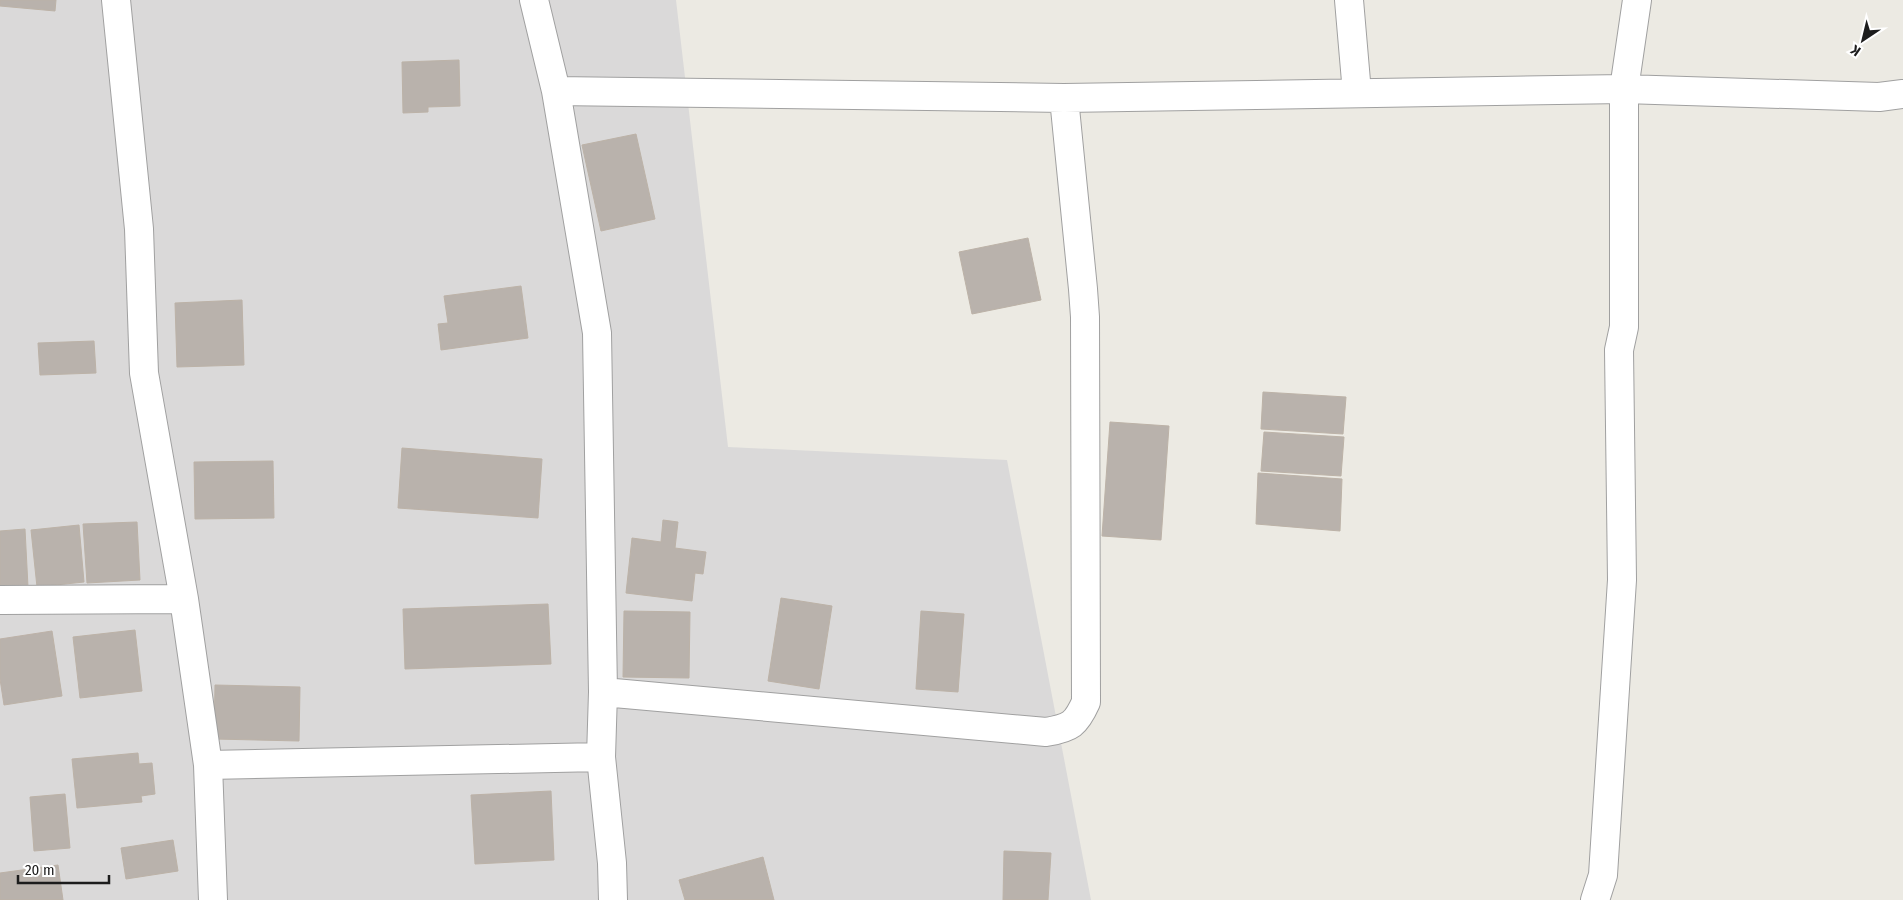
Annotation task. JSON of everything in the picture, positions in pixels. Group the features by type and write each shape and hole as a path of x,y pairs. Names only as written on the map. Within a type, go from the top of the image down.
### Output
{"street":[{"path":"116,0 139,229 144,373 184,599 208,765 213,900"},
{"path":"534,0 556,91 596,333 603,692 601,757 612,864 613,900"},
{"path":"1349,0 1358,93"},
{"path":"1595,900 1603,875 1622,580 1619,350 1624,327 1624,89 1637,0"},
{"path":"556,91 1064,98 1624,89 1879,97 1903,94"},
{"path":"603,692 1046,732 1062,729 1078,720 1086,702 1085,317 1064,98"},
{"path":"0,600 184,599"},
{"path":"208,765 601,757"}],"shaded area":[{"path":"0,0 676,0 728,447 1007,460 1091,900 0,900"}],"building":[{"path":"0,0 56,0 55,11 0,6"},
{"path":"459,60 460,106 428,107 428,112 403,113 402,62"},
{"path":"636,134 655,219 601,231 582,145"},
{"path":"1028,238 1041,300 972,314 959,252"},
{"path":"521,286 528,338 441,350 438,324 448,323 444,296"},
{"path":"242,300 244,365 177,367 175,303"},
{"path":"94,341 96,373 40,375 38,343"},
{"path":"1263,392 1346,397 1343,434 1261,429"},
{"path":"1110,422 1169,426 1161,540 1102,536"},
{"path":"1264,432 1344,437 1341,476 1261,471"},
{"path":"402,448 542,459 538,518 398,508"},
{"path":"273,461 274,518 195,519 194,462"},
{"path":"1258,473 1342,479 1340,531 1256,524"},
{"path":"663,520 678,522 675,548 706,552 703,574 695,573 692,601 626,593 632,538 661,542"},
{"path":"137,522 140,580 87,583 83,524"},
{"path":"79,525 84,582 37,587 31,530"},
{"path":"25,529 28,587 0,589 0,531"},
{"path":"781,598 832,606 819,689 768,681"},
{"path":"548,604 551,664 405,669 403,609"},
{"path":"624,611 690,612 689,678 623,677"},
{"path":"921,611 964,614 958,692 916,689"},
{"path":"135,630 142,691 80,698 73,637"},
{"path":"52,631 62,696 4,705 0,679 0,639"},
{"path":"215,685 300,687 299,741 214,739"},
{"path":"138,753 139,764 152,763 155,794 141,796 142,802 77,808 72,759"},
{"path":"551,791 554,860 475,864 471,795"},
{"path":"65,794 70,848 34,851 30,797"},
{"path":"173,840 178,871 126,879 121,848"},
{"path":"1004,851 1051,853 1048,900 1003,900"},
{"path":"763,857 774,900 685,900 679,880"},
{"path":"58,865 63,900 0,900 0,873"}]}
